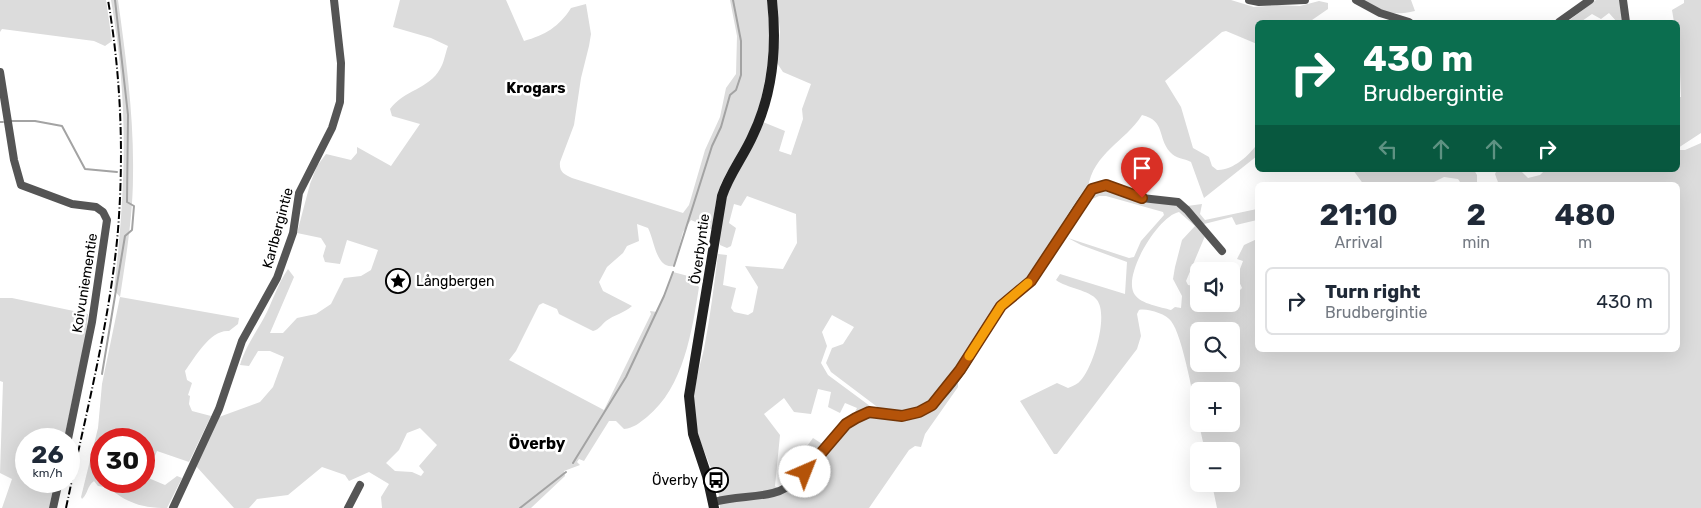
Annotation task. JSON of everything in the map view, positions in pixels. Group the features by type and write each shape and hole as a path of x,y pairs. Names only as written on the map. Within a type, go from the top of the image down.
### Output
{"street":[{"name":"Karlbergintie","path":"173,508 218,409 242,341 277,278 293,233 299,193 332,128 340,102 341,63 334,0"},
{"name":"Överbyntie","path":"714,505 691,426 690,384 702,330 722,196 729,177 753,137 767,93 775,47 772,0"},
{"path":"1249,0 1305,0"},
{"path":"1356,0 1380,13 1403,20"},
{"path":"1562,20 1590,0"},
{"path":"1623,0 1626,20"},
{"name":"Koivuniementie","path":"0,72 14,160 21,185 72,204 96,207 103,212 106,220 92,322 70,428"},
{"path":"714,505 734,496 774,493 793,483 828,448 846,424 869,412 902,416 919,412 932,405 960,370 1001,306 1031,281 1092,189 1106,185 1142,198 1178,202 1222,251"},
{"path":"348,508 360,485"},
{"path":"53,508 56,493"}],"shaded area":[{"path":"0,0 106,0 112,41 105,46 94,41 2,29 0,32"},
{"path":"111,0 118,0 129,88 133,153 133,190 127,252 120,297 114,290 121,216 124,145 121,74"},
{"path":"400,0 506,0 524,41 539,36 551,29 562,20 571,8 586,4 591,34 581,78 574,125 560,162 561,170 572,178 683,213 689,205 705,150 720,117 726,88 736,74 737,36 730,0 767,0 769,35 764,88 748,139 721,184 716,203 713,230 691,220 683,232 674,266 668,266 660,259 648,228 637,224 639,241 627,246 623,253 607,267 599,282 603,291 632,306 604,322 593,331 559,314 557,309 543,303 539,305 516,351 509,360 604,410 651,314 650,311 657,312 673,272 688,276 699,287 684,357 670,390 660,405 639,423 628,428 624,429 616,421 609,421 584,461 579,459 577,462 580,465 564,471 565,476 531,508 382,508 381,497 389,484 369,472 349,481 345,475 322,467 288,495 257,499 249,508 234,508 196,466 219,417 260,402 273,387 284,357 270,351 258,351 249,366 240,365 245,351 267,312 282,279 288,269 294,277 270,333 283,333 297,318 316,314 331,304 344,278 361,276 371,270 378,250 347,240 340,264 325,262 323,256 326,246 321,238 297,233 310,184 317,166 326,154 351,160 357,153 357,147 391,166 420,124 392,116 390,109 402,98 435,76 440,69 448,46 431,38 393,27","holes":["420,428 437,445 419,466 424,472 421,476 412,472 395,471 386,463 399,450 407,433"]},
{"path":"777,0 1231,0 1254,7 1300,6 1319,1 1328,3 1328,9 1312,20 1255,20 1255,43 1226,31 1222,32 1165,81 1181,107 1193,148 1209,157 1212,166 1217,170 1229,168 1250,153 1255,147 1255,158 1204,198 1191,162 1172,154 1166,146 1155,121 1142,115 1096,166 1088,188 1031,275 1009,293 992,312 958,368 958,387 925,434 921,447 915,446 909,450 869,508 720,508 713,472 696,426 694,413 695,389 704,349 718,254 727,255 723,285 736,288 731,308 734,312 748,315 753,312 758,287 745,266 783,269 797,243 796,214 747,196 741,206 734,204 729,223 736,228 731,246 727,248 720,245 722,212 732,181 763,122 785,131 779,151 791,155 803,119 802,109 811,84 783,72 777,63 780,32","holes":["832,315 854,327 843,344 832,348 826,363 831,372 884,412 853,424 830,449 813,438 799,457 788,465 783,493 775,486 780,435 764,414 784,398 794,412 811,414 818,389 831,392 828,407 840,413 845,403 857,408 853,416 874,409 828,375 821,363 827,346 822,332"]},
{"path":"1364,0 1411,0 1415,11 1394,13 1383,11"},
{"path":"1596,0 1621,0 1625,20 1615,20 1609,13 1601,19 1592,14 1583,20 1570,20"},
{"path":"1684,0 1701,0 1701,133 1680,147 1680,20 1674,20 1672,10 1684,3"},
{"path":"1701,143 1701,508 1217,508 1214,492 1240,492 1240,442 1203,442 1201,432 1240,432 1240,382 1190,382 1180,340 1169,318 1151,311 1139,310 1137,314 1141,336 1137,349 1057,454 1054,454 1020,401 1057,383 1068,388 1077,384 1086,373 1098,341 1101,317 1097,300 1089,294 1060,283 1056,280 1060,274 1125,294 1127,262 1081,245 1068,238 1129,258 1134,257 1141,241 1164,215 1163,212 1106,196 1099,196 1086,202 1091,193 1101,189 1179,206 1205,236 1194,262 1190,262 1190,272 1186,281 1190,285 1190,312 1240,312 1240,290 1242,288 1240,284 1240,269 1243,261 1237,259 1244,245 1255,240 1255,352 1680,352 1680,182 1498,182 1495,174 1496,172 1522,172 1528,178 1540,175 1543,172 1680,172 1680,150 1685,150","holes":["1179,212 1195,226 1182,240 1173,279 1182,296 1181,308 1175,307 1171,310 1142,301 1135,295 1132,286 1137,262 1152,235 1161,224"]},
{"path":"1354,172 1475,172 1477,175 1477,182 1460,182 1458,179 1444,177 1434,182 1362,182"},
{"path":"1202,204 1200,214 1205,220 1255,209 1255,220 1236,225 1232,217 1204,224 1187,206"},
{"path":"120,297 239,318 238,324 229,331 216,334 210,339 185,371 187,380 192,383 188,395 190,396 189,404 192,411 211,416 189,462 157,451 155,456 155,428 98,428 102,384"},
{"path":"0,298 12,298 88,314 86,335 66,428 15,428 15,493 52,493 49,508 2,508 12,479 0,473 3,382 0,381"},
{"path":"90,460 90,485 82,499"},
{"path":"177,476 182,478 167,508 148,507 125,499 115,493 155,493 155,481 165,485"}],"waterway":[{"path":"102,374 125,236 132,230 134,206 127,202 128,115 115,0"},
{"path":"674,266 712,146 721,127 730,95 736,90 741,75 741,41 733,0"},
{"path":"10,121 35,121 62,126 85,169 117,172"},
{"path":"573,463 626,377 664,296 673,272"},
{"path":"520,508 566,472"}],"railway":[{"path":"66,508 103,334 118,230 121,172 120,115 116,57 108,0"}],"slow traffic":[{"path":"969,356 1001,306 1028,283"}],"place":[{"name":"Långbergen","path":"398,281"},
{"name":"Överby","path":"716,480"}],"district":[{"name":"Krogars","path":"536,88"},
{"name":"Överby","path":"537,443"}],"route":[{"path":"805,472 828,448 846,424 856,418 869,412 902,416 919,412 932,405 943,394 960,370 1001,306 1014,293 1031,281 1092,189 1106,185 1142,198"}]}
